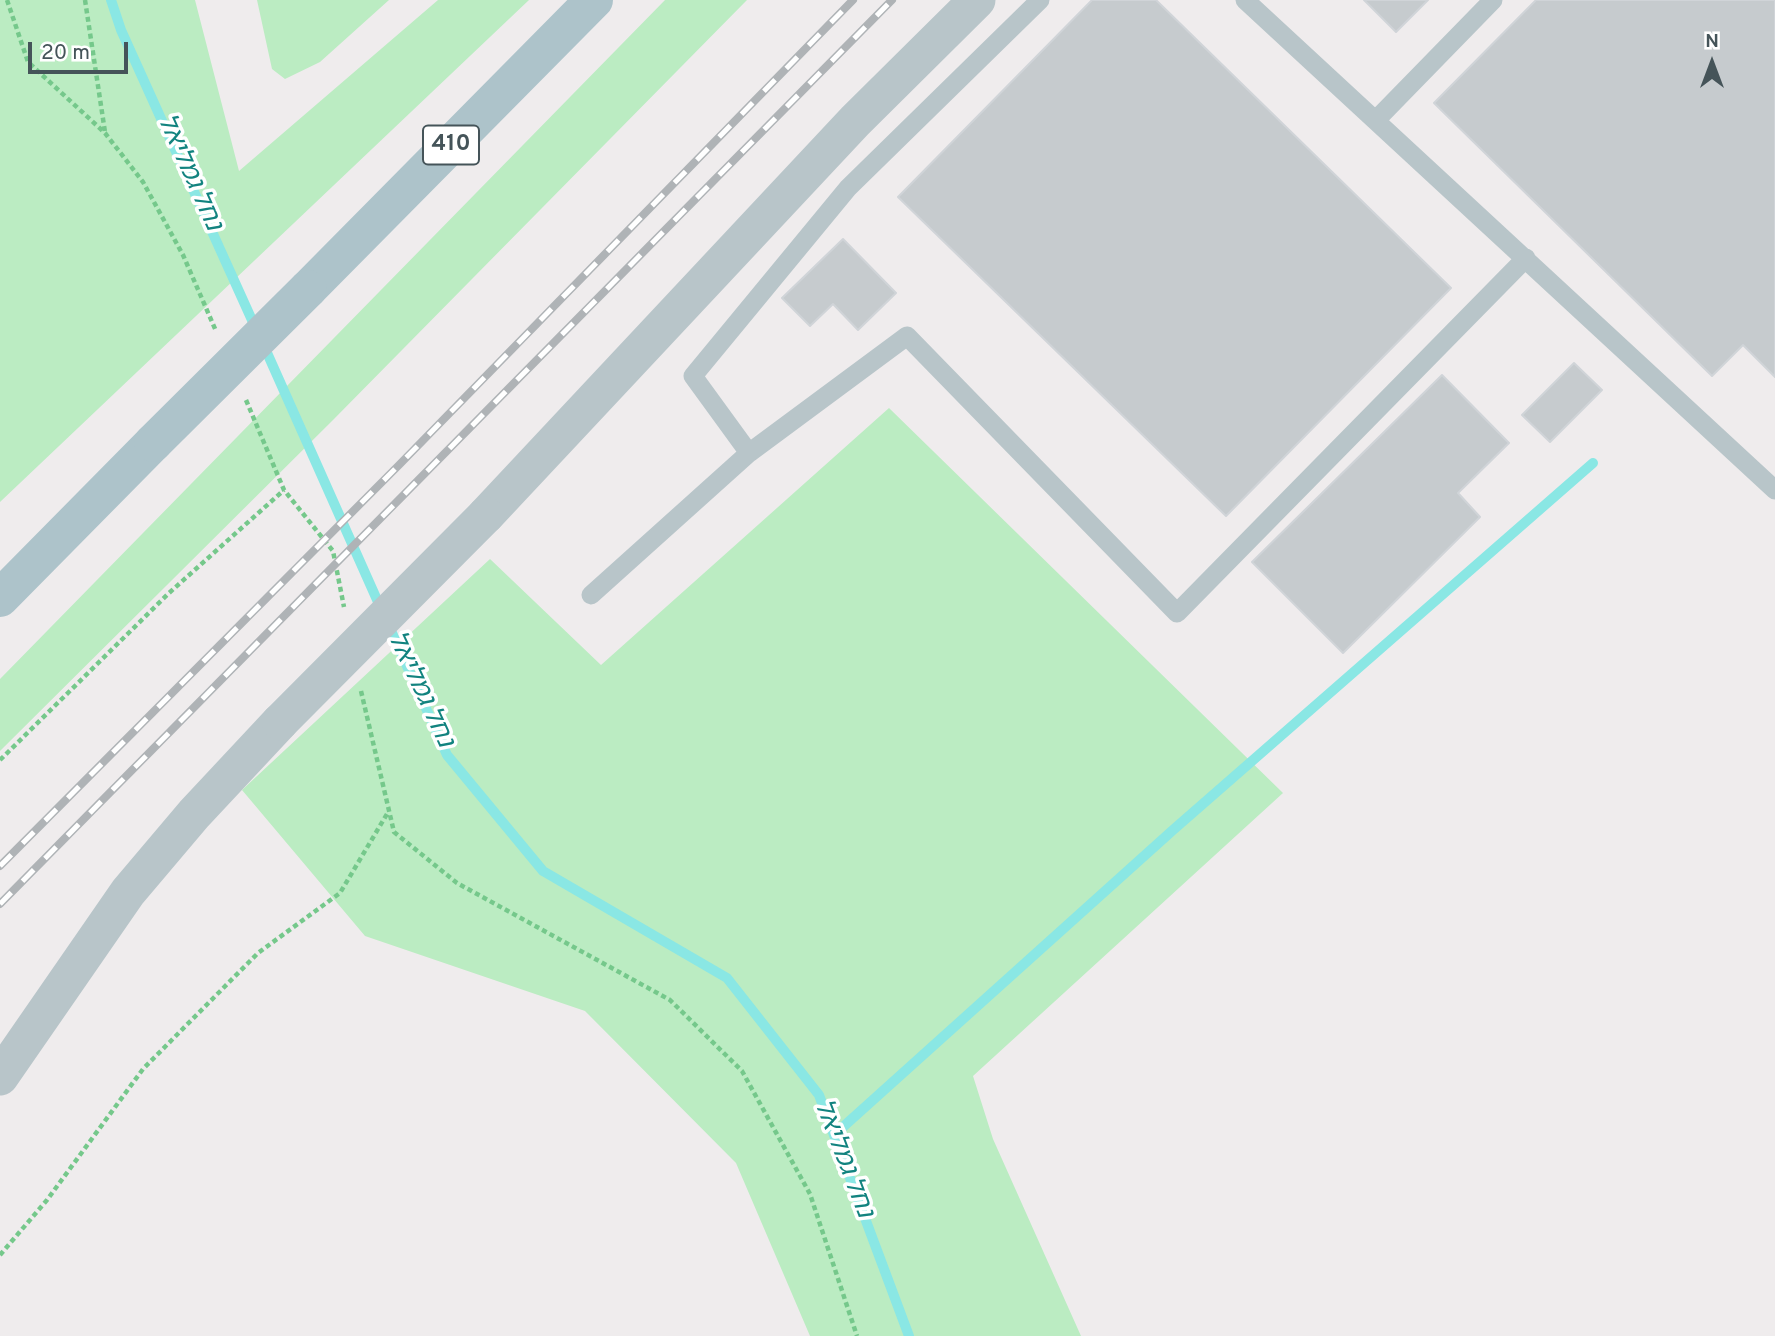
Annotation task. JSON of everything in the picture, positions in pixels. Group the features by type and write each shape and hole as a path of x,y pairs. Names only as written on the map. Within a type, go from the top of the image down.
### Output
{"main road":[{"name":"410","path":"0,598 594,0"}],"street":[{"path":"0,1077 128,891 194,814 280,722 486,515 855,121 976,0"}],"lane":[{"path":"749,453 693,376 849,188 1040,0"},
{"path":"1245,0 1775,489"},
{"path":"1376,120 1493,0"},
{"path":"591,595 749,453 907,336 1177,612 1525,258"}],"path":[{"path":"6,0 27,62 105,133 144,182 183,255"},
{"path":"85,0 105,133"},
{"path":"0,760 169,593 284,489 334,551 346,617"},
{"path":"360,682 387,813 394,832 457,883 670,1000 742,1071 810,1194 857,1336"},
{"path":"0,1255 47,1200 144,1069 258,953 340,893 387,813"}],"green space":[{"path":"0,0 195,0 239,171 438,0 529,0 0,502"},
{"path":"257,0 389,0 320,62 285,79 272,69"},
{"path":"665,0 747,0 333,420 0,751 0,679"},
{"path":"889,408 1283,793 973,1076 993,1139 1081,1336 810,1336 736,1163 585,1011 365,936 242,790 490,559 601,665"}],"building":[{"path":"1092,0 1156,0 1451,288 1226,516 898,197"},
{"path":"1364,0 1428,0 1396,32"},
{"path":"1536,0 1775,0 1775,377 1743,345 1712,376 1434,103"},
{"path":"843,239 896,293 858,330 833,304 810,326 782,298"},
{"path":"1574,363 1602,390 1550,442 1522,415"},
{"path":"1442,375 1509,443 1458,493 1480,517 1343,653 1252,562"}],"waterway":[{"name":"נחל גמליאל","path":"111,0 121,30 256,329"},
{"name":"נחל גמליאל","path":"264,346 382,611"},
{"path":"834,1135 1173,830 1593,463"},
{"name":"נחל גמליאל","path":"388,624 447,755 543,871 727,978 819,1095 909,1336"}],"railway":[{"path":"0,866 399,465 853,0"},
{"path":"0,904 892,0"}]}
